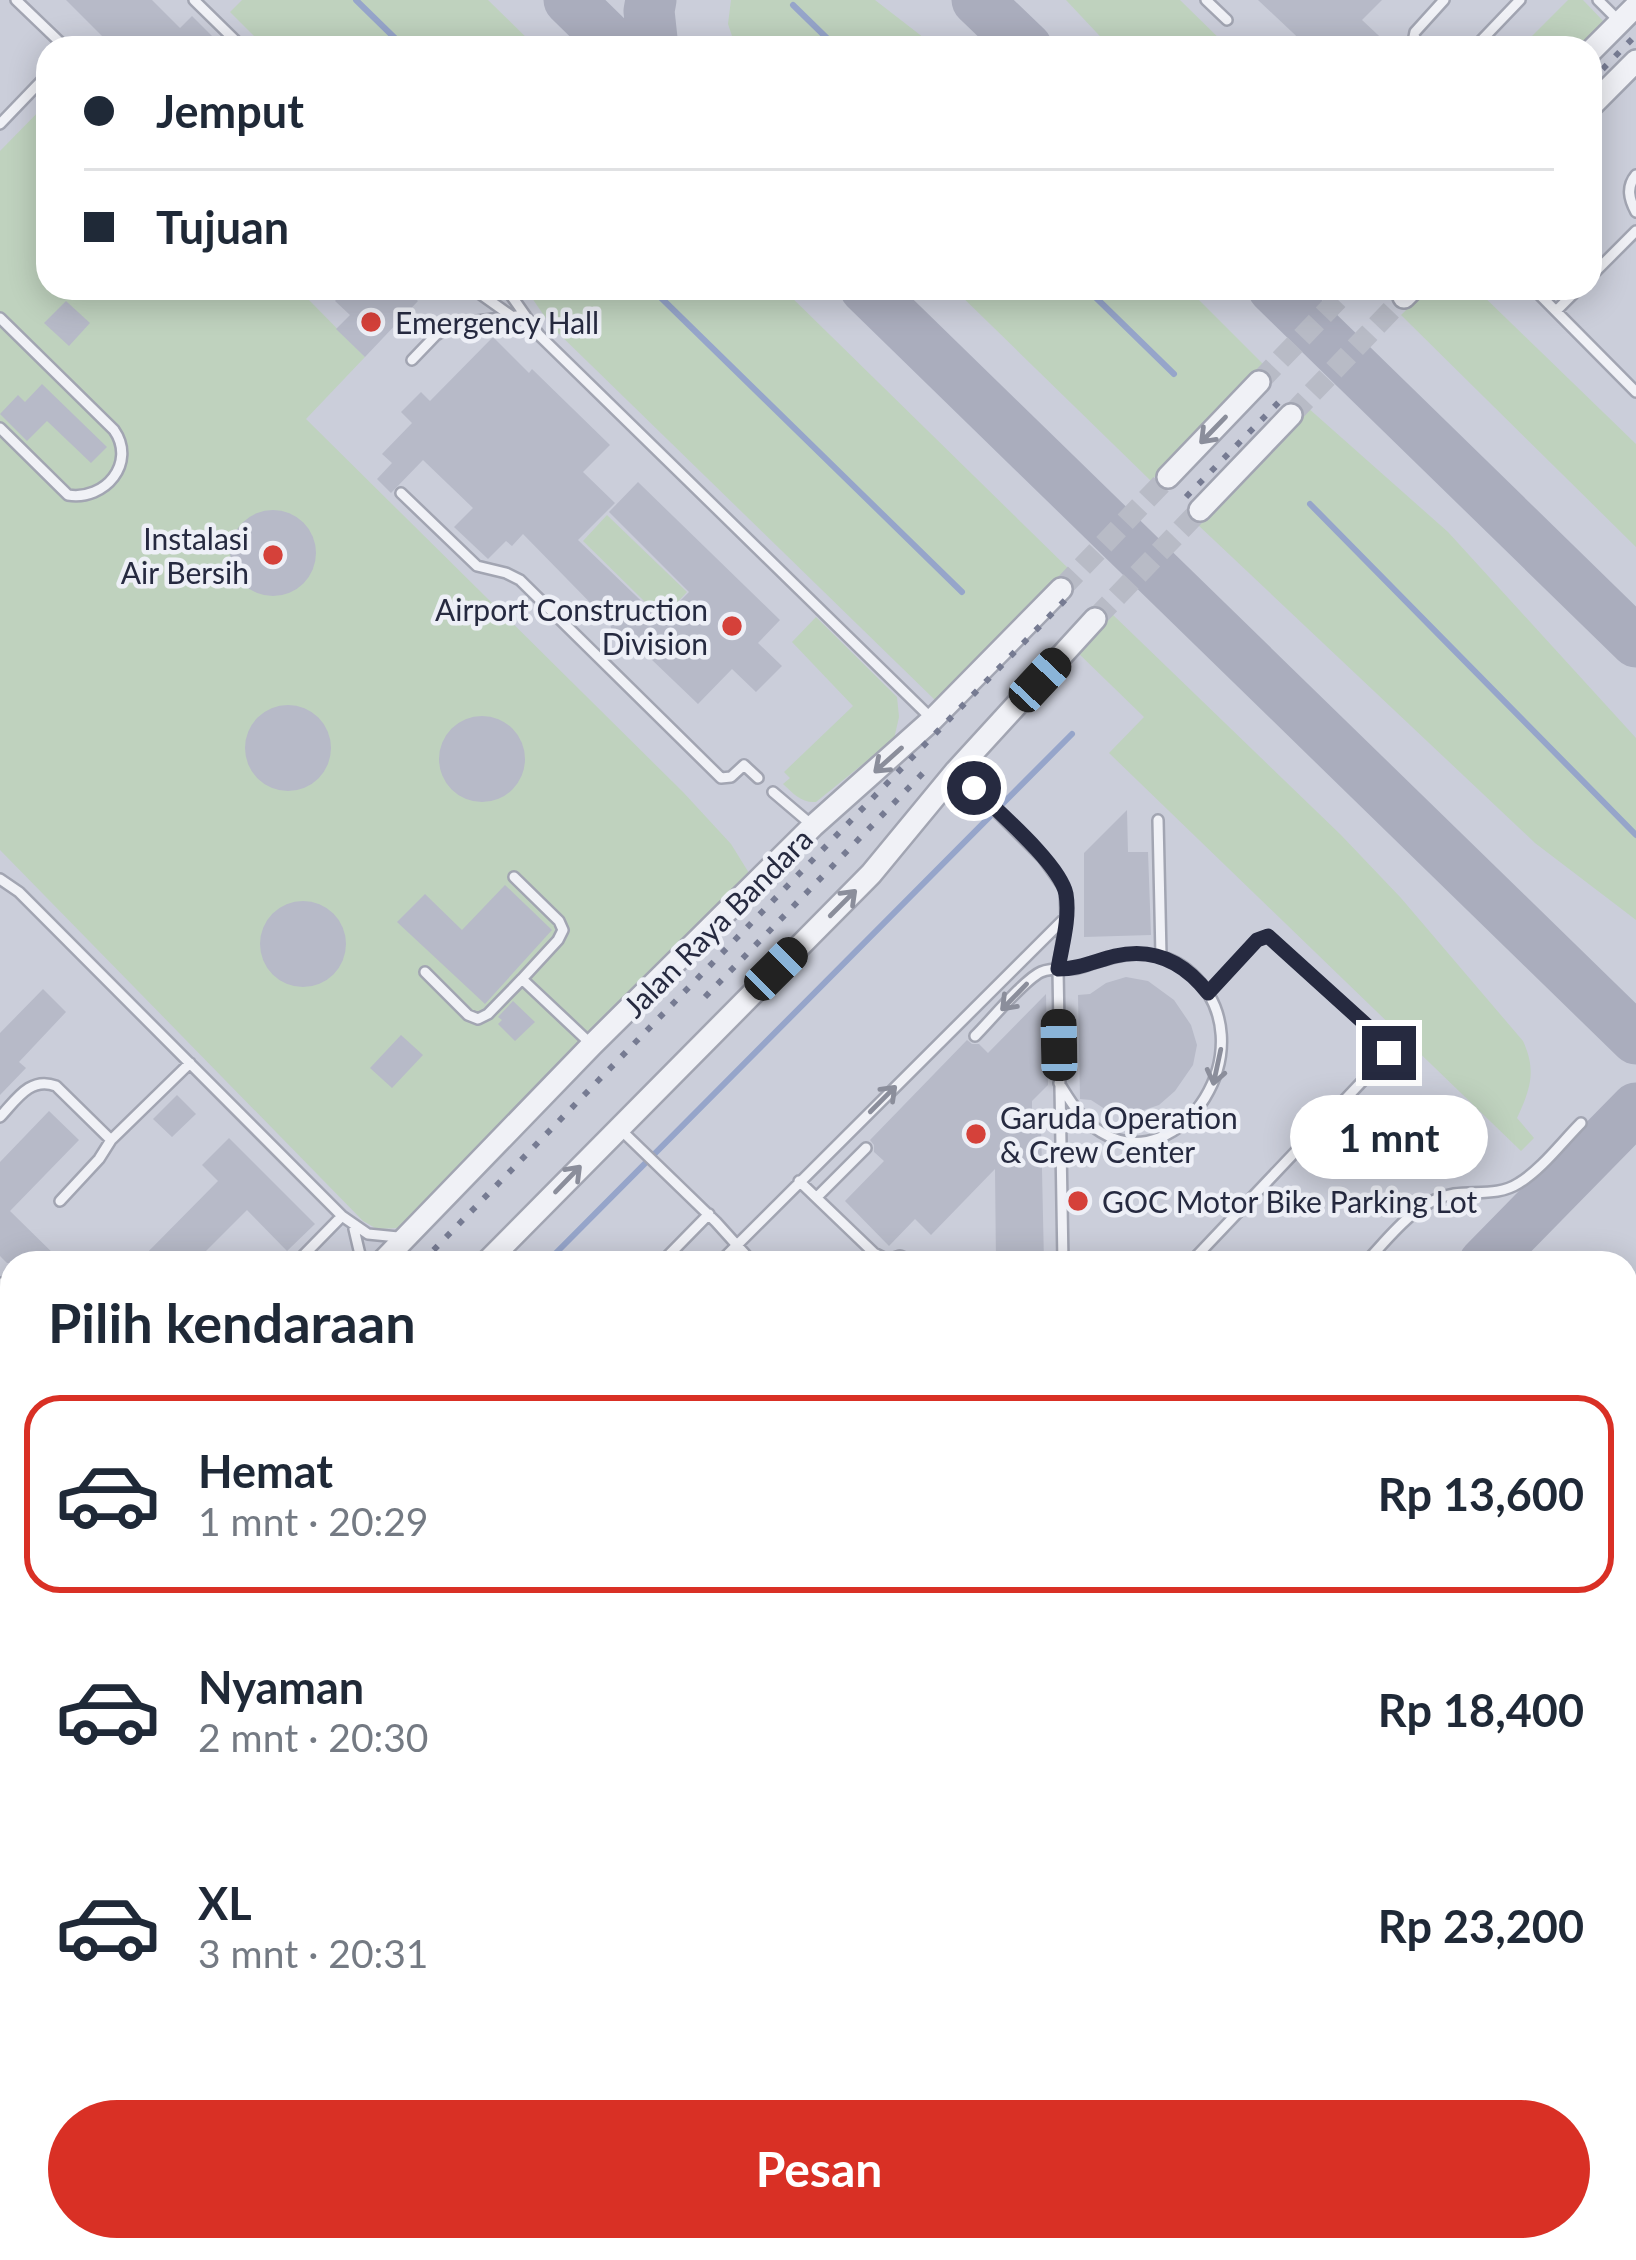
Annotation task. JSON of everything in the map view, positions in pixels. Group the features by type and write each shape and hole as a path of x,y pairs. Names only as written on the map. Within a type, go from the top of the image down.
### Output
{"street":[{"path":"1602,40 1628,14"},
{"path":"1602,95 1636,61"},
{"path":"1168,477 1259,382"},
{"path":"1200,510 1291,416"},
{"name":"Jalan Raya Bandara","path":"393,1251 813,826 933,719 1061,589"},
{"path":"499,1251 627,1136 872,874 956,771 1095,619"}],"lane":[{"path":"16,0 54,36"},
{"path":"194,0 232,36"},
{"path":"1206,0 1227,20"},
{"path":"1414,36 1444,0"},
{"path":"1486,36 1520,0"},
{"path":"1598,0 1628,14"},
{"path":"0,124 36,86"},
{"path":"1636,175 1629,189 1636,212"},
{"path":"1602,265 1636,231"},
{"path":"489,300 539,335 933,719"},
{"path":"514,300 539,335"},
{"path":"1545,300 1633,384"},
{"path":"1556,311 1567,300"},
{"path":"412,360 453,324 525,315"},
{"path":"0,318 114,430 123,451 122,462 100,490 80,497 68,495 0,428"},
{"path":"401,493 477,566 520,580 722,778 731,777 744,765 758,778"},
{"path":"956,771 1061,880 1066,899 1058,969 1063,1251"},
{"path":"772,792 813,826"},
{"path":"1158,820 1161,956"},
{"path":"425,972 468,1015 478,1019 522,979 563,930 514,877"},
{"path":"0,879 19,892 351,1225 368,1234 390,1237 414,1229"},
{"path":"731,1251 1066,917"},
{"path":"1201,1251 1389,1053 1385,1042 1268,936 1257,940 1208,993"},
{"path":"975,1036 1033,976 1133,953 1161,956 1188,970 1208,993 1219,1022 1218,1072 1204,1102 1172,1130 1142,1142 1113,1139 1088,1123 1059,1083"},
{"path":"522,979 592,1045"},
{"path":"60,1201 111,1140 190,1063"},
{"path":"0,1118 28,1087 45,1082 56,1086 111,1140"},
{"path":"1377,1251 1431,1201 1518,1184 1581,1123"},
{"path":"627,1136 741,1251"},
{"path":"817,1197 866,1148"},
{"path":"800,1181 872,1251"},
{"path":"673,1251 709,1214"},
{"path":"308,1251 342,1216"},
{"path":"351,1225 360,1251"}],"shaded area":[{"path":"0,0 1636,0 1636,1251 0,1251"}],"green space":[{"path":"242,0 488,0 525,36 254,36 230,12"},
{"path":"731,0 875,0 922,36 732,36 728,24"},
{"path":"1066,0 1180,0 1217,36 1100,36"},
{"path":"1568,0 1583,0 1607,25 1598,36 1532,36"},
{"path":"36,114 36,300 309,300 365,357 306,419 683,792 731,844 749,873 400,1228 377,1229 363,1221 0,850 0,151"},
{"path":"533,300 794,300 1071,571 948,699 936,701 552,327"},
{"path":"965,300 1199,300 1264,365 1151,481"},
{"path":"1417,300 1487,300 1636,444 1636,547 1401,315"},
{"path":"1307,407 1448,532 1636,738 1636,920 1535,843 1197,524"},
{"path":"607,515 687,592 670,610 707,646 698,654 583,541"},
{"path":"1110,612 1341,835 1523,1041 1530,1080 1517,1118 1534,1138 1521,1151 1109,753 1144,717 1075,650"},
{"path":"816,617 897,697 899,717 894,739 816,802 802,799 783,784 790,778 784,772 853,706 792,642"}],"building":[{"path":"66,0 152,0 180,28 192,16 212,36 102,36"},
{"path":"1258,0 1382,0 1362,20 1379,36 1296,36"},
{"path":"66,301 90,323 69,346 44,323"},
{"name":"Emergency Hall","path":"335,301 418,301 365,357 336,329 350,315"},
{"path":"493,337 610,445 583,472 615,503 578,540 661,620 689,592 609,512 638,482 780,620 758,643 782,666 756,692 732,669 698,704 627,636 612,632 610,623 523,534 512,546 506,541 488,559 454,527 473,508 423,460 391,493 377,479 392,463 382,454 412,423 401,412 421,392 430,401"},
{"path":"42,384 107,447 91,463 47,421 27,441 0,414 18,395 25,402"},
{"name":"Instalasi Air Bersih","path":"273,510 303,523 316,553 303,583 273,596 243,583 230,553 243,523"},
{"path":"288,705 318,718 331,748 318,778 288,791 258,778 245,748 258,718"},
{"path":"482,716 512,729 525,759 512,789 482,802 452,789 439,759 452,729"},
{"path":"1127,810 1128,852 1148,852 1151,935 1084,937 1084,853"},
{"path":"505,885 552,930 485,1004 397,922 425,894 462,930"},
{"path":"303,901 333,914 346,944 333,974 303,987 273,974 260,944 273,914"},
{"path":"1126,977 1148,981 1174,1000 1191,1025 1197,1045 1193,1065 1175,1091 1159,1105 1129,1115 1080,1099 1078,995"},
{"path":"43,989 66,1012 19,1062 26,1068 0,1095 0,1033"},
{"name":"Garuda Operation & Crew Center","path":"1046,994 1048,1085 1032,1101 1032,1116 1041,1124 1044,1251 996,1251 995,1169 931,1235 915,1219 889,1246 845,1201 884,1161 870,1140 967,1040 988,1053"},
{"path":"513,1001 535,1022 515,1041 498,1024 502,1020 498,1017"},
{"path":"401,1035 423,1055 392,1088 370,1068"},
{"path":"177,1095 196,1114 172,1137 153,1119"},
{"path":"49,1111 79,1140 10,1211 51,1251 0,1251 0,1162"},
{"path":"229,1138 315,1224 287,1251 247,1210 206,1251 149,1251 218,1181 202,1165"}],"waterway":[{"path":"356,0 393,36"},
{"path":"793,5 825,36"},
{"path":"663,300 962,592"},
{"path":"1098,300 1174,374"},
{"path":"1310,504 1636,835"},
{"path":"558,1251 1072,734"}],"taxiway":[{"path":"569,0 606,36"},
{"path":"651,0 652,36"},
{"path":"977,0 1014,36"},
{"path":"877,300 1636,1039"},
{"path":"1285,300 1636,642"},
{"path":"1496,1251 1636,1108"}],"tunnel":[{"path":"1259,382 1338,300"},
{"path":"1291,415 1401,300"},
{"path":"1061,589 1168,477"},
{"path":"1095,619 1200,510"}],"railway":[{"path":"1602,70 1636,35"},
{"path":"1186,497 1279,402"},
{"path":"433,1251 1069,596"},
{"path":"705,997 927,769"}],"place":[{"name":"Emergency Hall","path":"371,322"},
{"name":"Instalasi Air Bersih","path":"273,555"},
{"name":"Airport Construction Division","path":"732,626"},
{"name":"Garuda Operation & Crew Center","path":"976,1134"},
{"name":"GOC Motor Bike Parking Lot","path":"1078,1201"}],"route":[{"path":"974,788 1061,880 1066,917 1058,969 1133,953 1161,956 1188,970 1208,993 1257,940 1268,936 1385,1042 1389,1053"}]}
